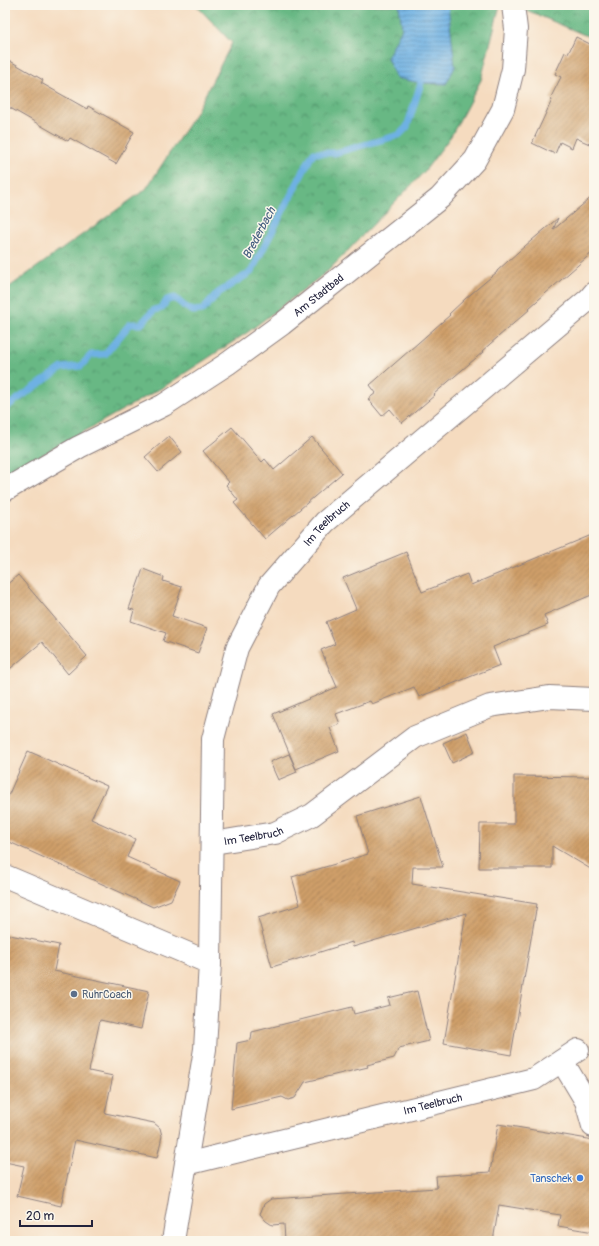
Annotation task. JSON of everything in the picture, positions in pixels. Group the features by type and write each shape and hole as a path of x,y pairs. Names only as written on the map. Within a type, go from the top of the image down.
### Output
{"street":[{"name":"Am Stadtbad","path":"5,490 79,446 164,405 227,364 282,324 440,198 475,160 503,109 513,69 516,28 513,5"},
{"name":"Im Teelbruch","path":"173,1241 206,1049 210,963 214,739 237,648 269,586 325,522 594,293"},
{"name":"Im Teelbruch","path":"213,843 275,833 312,815 415,737 490,706 549,697 594,699"},
{"path":"5,876 210,963"},
{"name":"Im Teelbruch","path":"186,1164 534,1080 570,1055 593,1126"}],"green space":[{"path":"196,5 500,5 481,80 451,136 424,172 329,270 248,332 165,386 5,476 5,290 146,189 195,114 232,43"},
{"path":"502,5 594,5 594,39 531,12"}],"water":[{"path":"399,5 448,5 455,67 446,84 421,83 396,78 387,58 402,28"}],"building":[{"path":"576,37 594,46 594,146 576,138 572,148 560,142 555,154 532,143 552,100 550,99 561,77 555,74 565,52 568,54"},
{"path":"5,58 43,80 41,83 87,109 88,106 134,132 116,164 70,138 68,141 5,105"},
{"path":"594,195 594,251 402,423 390,409 382,416 368,399 376,393 370,385 450,315 449,314 465,299 558,218 553,230"},
{"path":"232,427 262,462 265,459 274,470 312,437 342,473 265,539 234,503 238,500 226,485 229,482 203,451"},
{"path":"169,436 182,452 158,472 145,457"},
{"path":"594,534 594,594 544,615 548,625 493,647 500,665 419,697 414,687 372,704 370,701 336,714 340,724 330,728 339,751 296,769 273,714 337,687 321,650 335,644 326,622 356,609 343,578 406,552 422,592 467,574 471,585"},
{"path":"143,569 164,577 163,581 182,587 172,616 207,628 198,653 163,641 166,633 131,621 134,610 129,609"},
{"path":"18,575 87,656 68,674 42,642 5,673 5,586"},
{"path":"467,732 475,752 452,763 443,743"},
{"path":"28,751 107,786 91,819 135,839 127,857 180,881 171,900 153,907 5,840 5,803"},
{"path":"289,754 297,772 278,780 270,762"},
{"path":"514,776 594,777 594,871 552,846 552,868 479,868 480,824 514,824"},
{"path":"421,796 443,867 413,867 412,884 537,904 511,1055 444,1043 466,913 353,947 352,942 272,967 258,918 300,905 292,877 368,854 357,816"},
{"path":"5,934 59,945 54,971 149,991 141,1029 100,1020 89,1071 113,1076 105,1113 154,1123 160,1128 162,1136 157,1158 75,1140 61,1206 17,1196 24,1166 5,1162"},
{"path":"417,991 429,1041 399,1048 394,1058 367,1065 368,1067 305,1082 295,1098 288,1100 282,1097 231,1109 237,1043 251,1040 252,1032 352,1007 354,1014 390,1005 388,998"},
{"path":"498,1124 594,1140 594,1232 558,1226 560,1215 499,1205 493,1241 285,1241 284,1224 272,1225 260,1214 264,1204 271,1199 437,1188 436,1176 490,1172"}],"waterway":[{"name":"Brederbach","path":"5,408 62,368 81,366 91,355 105,354 130,324 141,324 154,310 162,308 167,300 175,298 184,306 193,311 203,310 218,293 251,272 313,153 335,153 399,135 407,127 421,83 419,74"}],"place":[{"name":"RuhrCoach","path":"74,994"},
{"name":"Tanschek","path":"580,1178"}]}
